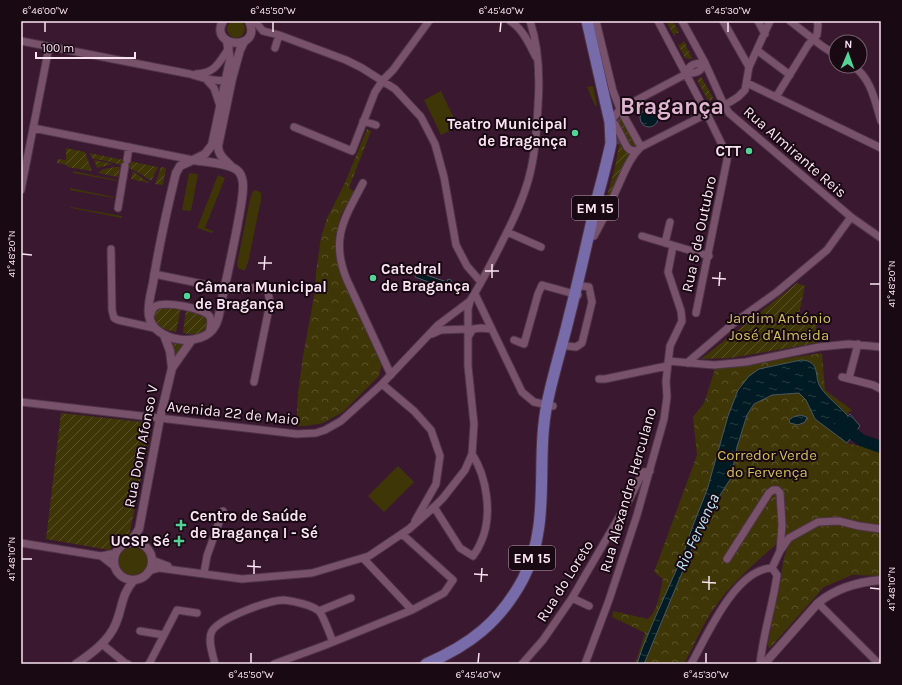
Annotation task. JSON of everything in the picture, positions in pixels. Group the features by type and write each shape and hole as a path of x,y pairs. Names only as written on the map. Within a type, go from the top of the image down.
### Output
{"main road":[{"name":"EM 15","path":"439,664 468,649 487,635 516,601 531,574 542,544 546,524 550,405 567,346 611,143 610,122 587,21"},
{"path":"594,21 616,107"},
{"name":"EM 15","path":"426,664 447,655 466,644 484,630 502,611 515,593 524,578 533,557 541,519 542,437 617,144"}],"street":[{"path":"250,21 257,24 262,31 279,35 353,63 395,89 421,117 435,144 444,176 456,245 467,266 481,282"},
{"path":"33,128 193,160 231,167 235,168 240,173 243,187 241,203 225,289 216,326 202,337 190,341 164,335 152,324 148,310 154,274 176,173 180,166 193,160 205,154 210,149 220,107 229,80 240,50 250,35 250,21"},
{"path":"294,127 352,151 375,92 382,80 392,70 429,21"},
{"path":"510,21 522,32 538,60"},
{"name":"Avenida 22 de Maio","path":"21,402 297,434 316,433 341,421 382,384 438,325 469,305 507,232 524,196 534,157 539,88 537,48 530,21"},
{"path":"658,21 707,114"},
{"name":"Rua Almirante Reis","path":"682,21 705,64 724,106 729,113 851,217 880,237"},
{"path":"723,21 749,68"},
{"path":"758,21 765,34"},
{"path":"705,64 698,63 692,65 686,74 616,107 610,122 614,124 630,150 638,149 724,106 738,97 745,90 749,68 758,51 770,21"},
{"path":"790,21 828,49"},
{"path":"776,97 818,33 818,25 816,21"},
{"path":"222,22 221,33 228,44 230,60 229,80 218,149 222,157 231,167"},
{"path":"250,35 254,36 262,31"},
{"path":"275,48 279,35"},
{"path":"21,41 190,74 206,79 229,80"},
{"path":"228,44 244,42"},
{"path":"190,74 206,73 219,63 228,44"},
{"path":"21,190 49,47"},
{"path":"758,51 790,75"},
{"path":"862,74 874,94 881,121"},
{"path":"206,79 214,88 220,107"},
{"path":"746,83 881,148"},
{"path":"616,107 638,149"},
{"name":"Rua 5 de Outubro","path":"696,314 727,160 727,155 707,114"},
{"path":"363,121 376,125"},
{"path":"118,208 129,147"},
{"path":"594,236 601,224 628,163 638,149"},
{"path":"363,183 342,224 340,234 340,258 347,280 391,375"},
{"path":"687,363 735,322 776,292 827,250 851,217"},
{"path":"665,243 670,222"},
{"path":"507,232 541,247"},
{"path":"642,236 708,256"},
{"name":"Rua Alexandre Herculano","path":"585,664 619,568 650,471 664,419 670,346 682,321 681,311 668,272 673,246"},
{"path":"111,249 112,310 114,318 118,320 152,324"},
{"path":"154,274 225,289 237,290 260,287 265,289 269,294 270,303 254,382"},
{"path":"514,340 524,344 542,285 579,292"},
{"path":"475,294 522,392 534,402 550,405"},
{"path":"152,324 152,310 156,306 164,304 177,305 199,310 208,314 211,321 209,333"},
{"path":"149,571 160,568 242,579 312,573 368,556 409,529 434,508 465,470 472,454 474,424 468,366 469,305"},
{"path":"430,335 441,330 468,329"},
{"path":"468,337 473,329 491,329"},
{"name":"Rua Dom Afonso V","path":"164,335 170,351 172,368"},
{"name":"Rua Dom Afonso V","path":"143,546 139,529 160,418 172,368 190,341"},
{"path":"599,379 605,379 668,364 687,363 714,366 746,362 819,347 849,344 881,347"},
{"path":"858,344 845,377 874,385 881,389"},
{"path":"382,384 414,411 431,430 440,456 436,484 422,510 409,529"},
{"path":"434,508 460,548 473,556 482,541 486,521 487,502 486,488 472,454"},
{"name":"Rua do Loreto","path":"522,664 543,640 572,598 629,500 643,472 650,471"},
{"path":"727,559 769,493 773,490 777,490 780,493 782,525 780,551"},
{"path":"204,573 207,556 224,511"},
{"path":"772,568 780,551 789,538 818,522 840,521 859,526 881,529"},
{"name":"Rua Dom Afonso V","path":"130,542 139,529"},
{"path":"274,664 412,610 444,593 453,580 402,534"},
{"path":"114,566 114,557 121,546 130,542 139,544 148,550 152,560 149,571 143,578 134,580 120,576"},
{"path":"21,543 101,556 116,553"},
{"path":"76,664 91,654 102,644 116,625 124,595 124,586 120,576 114,566 101,556"},
{"path":"363,558 412,610"},
{"path":"152,560 179,570"},
{"path":"691,664 725,602 746,579 759,570 772,568"},
{"path":"760,664 762,646 777,575 772,568"},
{"path":"124,595 134,580"},
{"path":"764,664 826,596 846,587 867,581 881,580"},
{"path":"319,611 351,598"},
{"path":"572,598 589,606"},
{"path":"215,664 210,645 211,632 218,624 231,617 284,600 305,604 319,611 333,642"},
{"path":"818,603 879,664"},
{"path":"149,664 177,610 197,613"},
{"path":"140,631 164,635"},
{"path":"102,644 128,664"}],"green space":[{"path":"236,20 242,23 245,29 242,35 236,38 230,35 227,29 230,23"},
{"path":"666,21 673,21 679,33 676,33 674,36"},
{"path":"684,41 692,58 690,59 685,58 678,45"},
{"path":"701,77 713,97 711,101 707,99 697,80"},
{"path":"593,86 597,105 595,106 587,87"},
{"path":"441,91 458,127 441,135 424,100"},
{"path":"620,114 636,144 633,147 629,146 617,122"},
{"path":"367,129 371,131 349,188 354,191 341,215 337,230 335,248 339,267 382,363 379,376 343,412 323,423 296,426 298,392 315,291 321,237 327,218 344,185"},
{"path":"615,135 624,150 631,154 600,221 615,167 619,146 618,143 614,143"},
{"path":"66,148 85,152 92,171 67,167 67,165 57,163 57,159 66,160"},
{"path":"89,153 158,167 151,181 138,172 124,166 109,161 93,159"},
{"path":"94,160 113,164 97,168"},
{"path":"120,167 118,177 98,173 103,169"},
{"path":"161,167 166,168 163,185 155,184"},
{"path":"73,171 117,180 117,181 73,173"},
{"path":"133,171 149,183 131,179"},
{"path":"189,173 198,174 191,211 182,210"},
{"path":"218,175 225,178 205,228 213,231 212,233 197,228"},
{"path":"70,188 114,197 70,190"},
{"path":"256,190 261,193 261,200 248,263 245,270 242,270 238,268 237,264 250,199 253,191"},
{"path":"71,208 122,216 122,218"},
{"name":"Jardim António José d'Almeida","path":"797,283 805,286 799,314 816,318 817,343 730,358 701,359"},
{"path":"158,307 181,308 176,332 163,328 153,320 154,310"},
{"path":"186,309 195,311 207,318 207,327 202,332 193,334 183,333"},
{"path":"168,338 188,342 179,351 174,359"},
{"name":"Corredor Verde do Fervença","path":"822,353 825,390 852,410 828,428 847,443 881,451 881,576 852,575 824,587 769,649 768,643 784,558 792,531 751,567 723,596 706,620 684,664 635,664 645,633 612,617 613,611 648,619 654,611 660,595 663,579 654,572 697,455 693,417 704,403 715,369"},
{"path":"61,413 143,422 148,425 151,431 129,536 120,540 109,550 46,539"},
{"path":"398,466 414,482 384,512 368,496"},
{"path":"133,547 144,551 148,562 144,573 133,577 122,573 118,562 122,551"}],"water":[{"path":"649,109 655,112 658,118 655,124 649,127 643,124 640,118 643,112"},
{"path":"417,272 447,282 448,279 451,280 452,284 450,290 447,292 444,291 445,288 415,277"},
{"path":"801,360 812,363 816,370 821,388 848,416 850,414 860,426 847,443 815,419 806,400 799,393 772,395 754,404 747,415 737,447 731,478 704,520 644,664 637,664 654,620 683,555 707,490 728,416 738,390 749,376 759,369"},
{"path":"800,415 807,417 805,422 798,425 790,423 789,420"}],"waterway":[{"name":"Rio Fervença","path":"841,424 861,440 881,447"}],"tunnel":[{"path":"614,120 617,144"}],"place":[{"name":"Teatro Municipal de Bragança","path":"575,133"},
{"name":"CTT","path":"749,151"},
{"name":"Catedral de Bragança","path":"373,278"},
{"name":"Câmara Municipal de Bragança","path":"187,296"},
{"name":"Centro de Saúde de Bragança I - Sé","path":"181,525"},
{"name":"UCSP Sé","path":"179,541"}],"district":[{"name":"Bragança","path":"672,106"}]}
